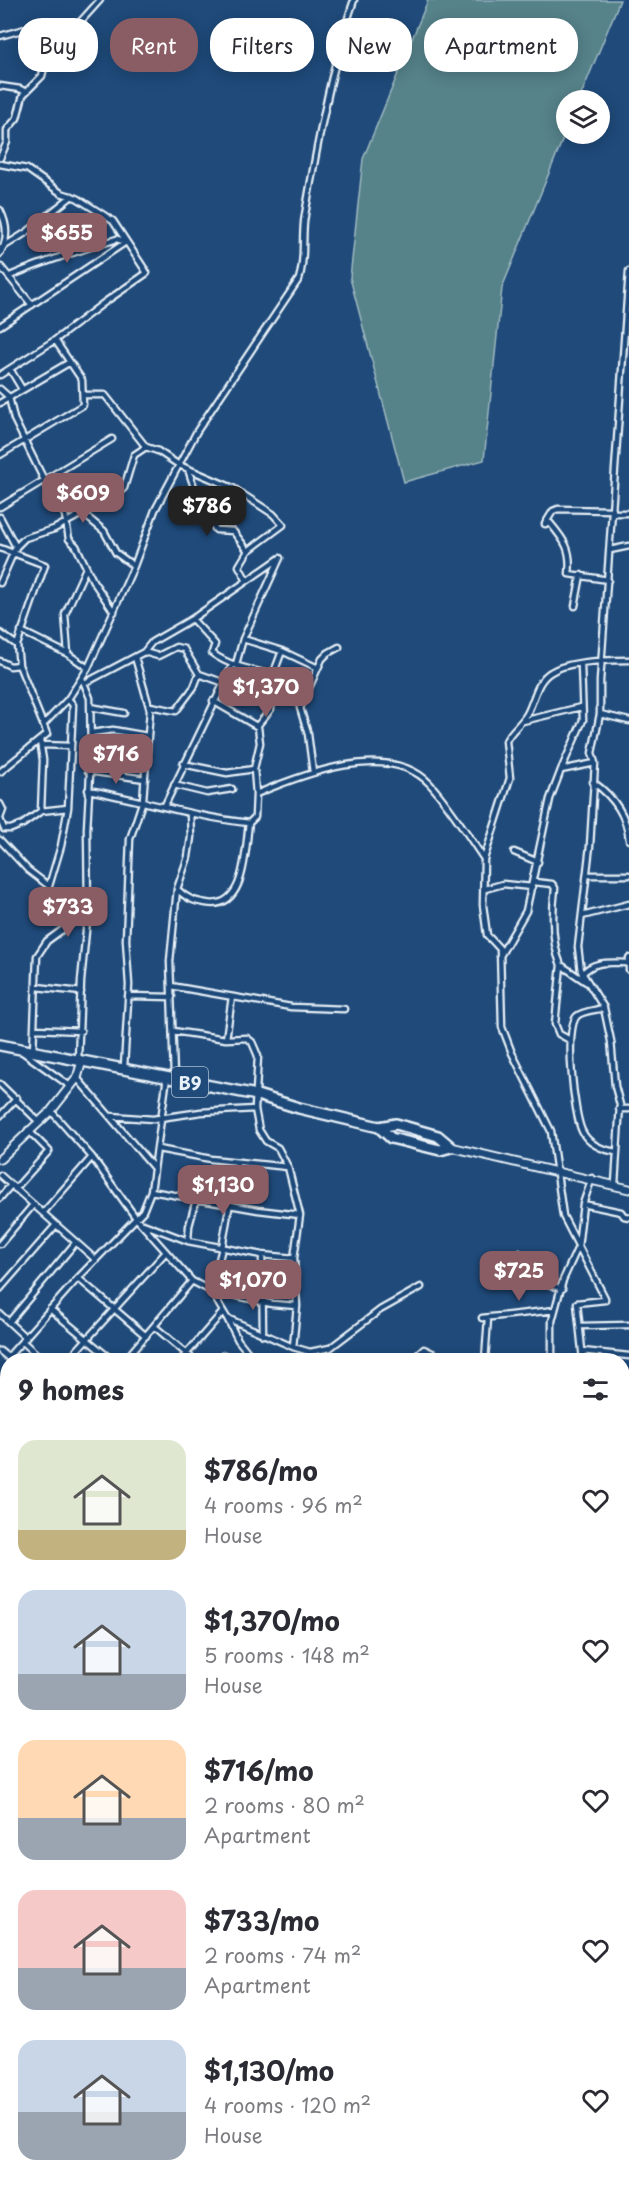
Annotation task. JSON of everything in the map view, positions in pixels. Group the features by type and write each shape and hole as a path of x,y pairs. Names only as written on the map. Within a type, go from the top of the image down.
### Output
{"highway":[{"name":"B9","path":"0,1044 257,1095 299,1108 379,1127 396,1124 438,1136 451,1147"},
{"name":"B9","path":"379,1127 392,1138 440,1150 451,1147"}],"main road":[{"path":"0,1159 28,1130 51,1111 77,1078 80,1060"},
{"path":"451,1147 556,1173 592,1178 629,1189"}],"street":[{"path":"84,18 100,0"},
{"path":"45,723 84,680 134,566 155,510 197,431 299,279 304,266 302,231 317,145 354,0"},
{"path":"0,36 18,32"},
{"path":"0,158 7,142 8,130 17,118 26,92 42,76 43,72"},
{"path":"0,86 26,92"},
{"path":"0,164 21,166 61,193 72,196 112,221 147,273 55,340 0,375"},
{"path":"2,248 61,207 72,196"},
{"path":"0,210 6,222 0,255"},
{"path":"10,276 34,269 63,254 117,239 126,242"},
{"path":"0,326 126,242"},
{"path":"0,267 10,276 32,305"},
{"path":"615,1184 619,1109 611,1041 604,1008 582,974 578,947 587,875 594,782 595,763 592,753 600,714 629,271"},
{"path":"0,455 83,405 82,380 55,340"},
{"path":"0,403 70,362"},
{"path":"10,369 22,389"},
{"path":"0,389 9,397 14,419 64,515 69,539 76,546 86,568 114,612"},
{"path":"84,395 105,395 146,447 159,451 179,465 242,493 273,514 283,525 248,551 239,566 247,581"},
{"path":"0,507 112,439"},
{"path":"0,583 16,547 31,535 54,529 121,491 134,455 146,447"},
{"path":"188,469 199,502 216,530 233,531 248,551"},
{"path":"608,580 569,574 571,554 568,546 550,523 545,524 558,509 629,513"},
{"path":"81,512 104,531 116,554 134,566"},
{"path":"0,517 16,547"},
{"path":"610,550 629,546"},
{"path":"0,548 45,565 17,645 19,665 45,723 47,734 41,743 0,772"},
{"path":"84,680 144,652 152,642 192,620 280,558 243,639 236,664 232,666 222,682 165,806"},
{"path":"68,654 65,614 86,568"},
{"path":"575,606 581,575"},
{"path":"192,620 215,644 212,653 225,662 273,675 277,682 271,709 257,726"},
{"path":"21,631 68,654 88,668"},
{"path":"0,633 17,645"},
{"path":"243,639 282,651 318,668"},
{"path":"144,652 158,656 176,647 184,649 199,674 222,682"},
{"path":"313,772 308,734 300,708 324,656 339,647"},
{"path":"273,675 282,651"},
{"path":"124,1067 128,996 126,940 130,839 143,800 150,706 144,693 135,657"},
{"path":"601,1353 582,1351 578,1302 605,1300 563,1216 556,1173 555,1142 512,1053 502,1027 500,949 487,935 483,905 484,858 510,778 506,741 522,722 540,683 551,672 602,661 629,660"},
{"path":"0,661 10,666 19,665"},
{"path":"500,956 526,911 550,799 583,720 581,665"},
{"path":"150,706 176,711 194,687 199,674"},
{"path":"80,1060 81,992 88,911 88,771 91,733 90,707 84,680"},
{"path":"0,840 28,870 49,886 62,846 68,808 73,705 68,699"},
{"path":"177,889 186,897 200,902 220,905 228,900 240,877 249,823 255,817 254,769 260,731 257,726 213,701"},
{"path":"90,707 124,713"},
{"path":"522,722 581,707"},
{"path":"600,714 629,721"},
{"path":"91,733 113,730 147,736"},
{"path":"41,743 70,746"},
{"path":"41,743 41,811"},
{"path":"256,794 313,772 373,762 391,764 429,783 484,858"},
{"path":"561,770 595,763"},
{"path":"183,764 227,773 254,769"},
{"path":"88,771 145,779"},
{"path":"594,782 622,812 628,824 629,840"},
{"path":"174,785 207,793 232,789"},
{"path":"88,790 143,800 190,814 249,823"},
{"path":"0,804 3,810 0,819 4,829 11,829 41,811 68,808"},
{"path":"14,1353 78,1278 143,1211 151,1191 153,1167 170,1076 174,1031 170,961 177,889 188,857 190,814"},
{"path":"514,852 538,862"},
{"path":"587,875 629,875"},
{"path":"485,889 503,884 552,884 555,888 553,922 557,956 561,965 555,1024 559,1034 570,1041"},
{"path":"582,916 629,904"},
{"path":"33,1052 36,1029 37,956 41,948 57,932 88,911"},
{"path":"582,974 586,969 600,963 628,960 629,970"},
{"path":"561,965 588,983"},
{"path":"171,986 202,989 232,997 291,1007 344,1009"},
{"path":"37,987 81,992"},
{"path":"128,996 172,997"},
{"path":"226,1039 232,997"},
{"path":"604,1008 576,1016 570,1041 573,1092 582,1132 603,1150 616,1152"},
{"path":"36,1029 81,1031"},
{"path":"174,1031 226,1039 247,1038 252,1042 258,1056 255,1109 259,1130 266,1141 278,1148 288,1167 300,1215 294,1258 297,1306 293,1347"},
{"path":"16,1048 70,1086"},
{"path":"77,1078 153,1167"},
{"path":"0,1084 17,1098 38,1121"},
{"path":"0,1116 17,1098"},
{"path":"111,1116 141,1119 255,1109"},
{"path":"619,1109 629,1109"},
{"path":"51,1111 92,1157 136,1218 192,1281 212,1290 297,1306"},
{"path":"0,1198 49,1151 28,1130"},
{"path":"158,1149 237,1162 288,1167"},
{"path":"42,1213 92,1157"},
{"path":"237,1162 212,1290 222,1313 248,1353"},
{"path":"0,1175 96,1260"},
{"path":"552,1353 552,1321 578,1247 583,1204 592,1178"},
{"path":"151,1191 230,1206 300,1215"},
{"path":"188,1241 191,1216 196,1200"},
{"path":"583,1204 621,1212 624,1216 629,1217"},
{"path":"0,1244 33,1205"},
{"path":"141,1223 188,1241 262,1255 294,1258"},
{"path":"0,1288 56,1225"},
{"path":"9,1322 76,1242"},
{"path":"75,1353 166,1252"},
{"path":"519,1253 543,1281 562,1289"},
{"path":"262,1255 263,1335"},
{"path":"78,1278 115,1307 146,1336"},
{"path":"131,1353 192,1281"},
{"path":"227,1318 263,1335 310,1352 330,1348 380,1310 421,1287"},
{"path":"50,1309 104,1353"},
{"path":"482,1318 555,1310"},
{"path":"188,1353 222,1313"},
{"path":"0,1314 37,1353"},
{"path":"486,1353 488,1318"},
{"path":"581,1326 629,1325"},
{"path":"154,1326 186,1353"},
{"path":"419,1353 423,1349 432,1353"}],"green space":[{"path":"428,0 620,0 583,90 556,90 556,144 561,144 502,288 484,460 404,482 350,278 363,159 399,72 412,72 412,39"}]}
